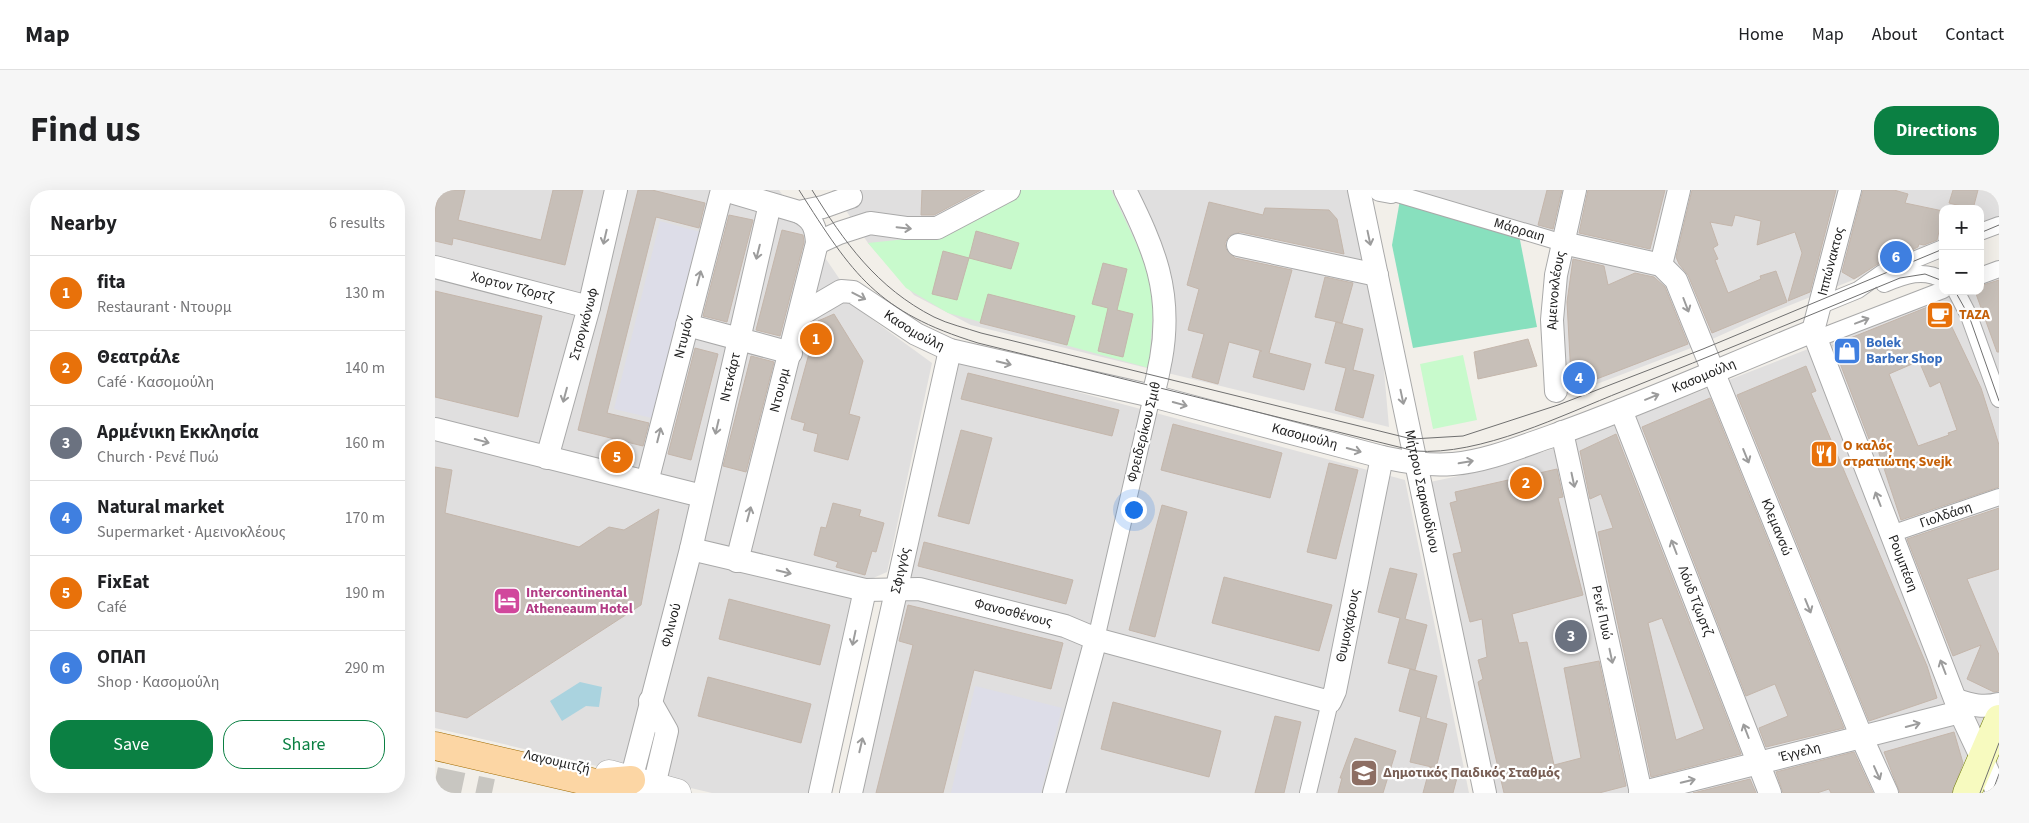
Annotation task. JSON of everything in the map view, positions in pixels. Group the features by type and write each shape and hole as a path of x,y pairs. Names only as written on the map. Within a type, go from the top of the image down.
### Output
{"main road":[{"path":"1967,793 1999,720"},
{"path":"435,746 595,783 648,789"}],"street":[{"name":"Στρογκόνωφ","path":"547,458 589,307 616,190"},
{"path":"723,190 799,212 809,217 816,228 817,243 869,223 906,228 937,228 1009,190"},
{"name":"Ντυμόν","path":"647,482 723,190"},
{"name":"Φρειδερίκου Σμιθ","path":"1054,793 1096,639 1165,337 1166,311 1162,281 1155,255 1125,190"},
{"name":"Μήτρου Σαρκουδίνου","path":"1359,190 1485,793"},
{"name":"Αμεινοκλέους","path":"1557,391 1551,320 1555,275 1575,190"},
{"path":"1661,265 1679,190"},
{"name":"Ιππώνακτος","path":"1814,335 1819,306 1850,190"},
{"name":"Μάρραιη","path":"1388,191 1563,243 1661,265"},
{"path":"799,212 823,207 850,192 869,223"},
{"name":"Ντεκάρτ","path":"691,549 737,338 770,204"},
{"path":"1984,231 1999,225"},
{"name":"Ντουρμ","path":"737,561 791,353 817,243"},
{"path":"1238,245 1377,275"},
{"path":"1858,290 1881,273 1939,250"},
{"name":"Κλεμανσώ","path":"1661,265 1676,280 1862,738 1887,793"},
{"name":"Χορτον Τζορτζ","path":"435,267 589,307"},
{"path":"1984,275 1999,269"},
{"path":"1819,306 1858,290 1877,287 1916,273 1933,275 1939,278"},
{"name":"Κασομούλη","path":"800,315 841,291 853,292 916,334 951,350 1151,396 1382,457 1417,464 1435,465 1473,461 1562,432 1712,372 1939,291"},
{"path":"1958,295 1969,316 1999,400"},
{"path":"687,325 791,353"},
{"name":"Ρουμπέση","path":"1814,335 1958,706 1998,793"},
{"name":"Σφιγγός","path":"851,793 951,350"},
{"name":"Λόυδ Τζωρτζ","path":"1621,410 1770,793"},
{"path":"435,429 702,496"},
{"name":"Ρενέ Πυώ","path":"1562,432 1641,793"},
{"name":"Θυμοχάρους","path":"1308,793 1330,702 1335,691 1382,457"},
{"name":"Γιολδάση","path":"1891,534 1999,497"},
{"name":"Φανοσθένους","path":"691,549 865,590 919,589 1065,626 1096,639 1330,702"},
{"name":"Φιλινού","path":"648,789 650,701 691,549"},
{"path":"820,793 865,590"},
{"path":"1958,706 1987,707 1999,704"},
{"name":"Έγγελη","path":"1641,793 1862,738 1958,706"},
{"name":"Λαγουμιτζή","path":"435,734 648,789"}],"shaded area":[{"path":"435,190 779,190 862,312 932,363 887,572 855,586 811,793 712,793 435,728"},
{"path":"832,190 1351,190 1378,303 1389,427 971,325 914,295 868,243"},
{"path":"1400,190 1999,190 1999,221 1984,227 1984,205 1939,205 1939,246 1768,314 1699,345 1568,395 1563,368 1560,288 1569,240"},
{"path":"660,221 704,233 656,419 614,409"},
{"path":"1999,275 1999,710 1961,793 1490,793 1430,482 1487,470 1552,449 1947,295 1984,295 1984,281"},
{"path":"958,360 1405,480 1469,793 857,793"},
{"path":"975,686 1062,708 1041,793 951,793"}],"green space":[{"path":"1020,190 1111,190 1155,283 1149,368 948,313 906,288 868,243 935,236"},
{"path":"1400,200 1519,235 1537,327 1413,348 1392,245"},
{"path":"1463,355 1477,420 1433,429 1420,364"}],"water":[{"path":"580,682 602,687 599,707 586,706 562,721 550,701"}],"building":[{"path":"440,190 465,190 458,220 541,240 553,190 583,190 565,265 453,238 452,245 435,241 435,210"},
{"path":"638,190 652,190 705,203 699,228 656,217 607,413 649,423 643,446 578,430"},
{"path":"922,190 981,190 934,215 921,215"},
{"path":"1547,190 1562,190 1553,229 1538,225"},
{"path":"1588,190 1665,190 1650,249 1579,233"},
{"path":"1692,190 1836,190 1810,292 1788,301 1802,253 1795,232 1757,245 1761,221 1735,215 1732,226 1710,222 1718,245 1713,248 1718,259 1715,260 1728,293 1761,279 1760,276 1776,271 1787,302 1712,333 1688,275 1676,257"},
{"path":"1863,190 1894,190 1908,194 1905,203 1939,210 1937,240 1924,245 1919,244 1918,247 1908,252 1897,250 1896,257 1878,264 1854,279 1842,272"},
{"path":"1953,190 1978,190 1974,205 1949,203"},
{"path":"1209,202 1263,215 1265,208 1329,210 1337,219 1344,254 1240,232 1229,236 1225,243 1226,249 1235,258 1292,270 1269,353 1311,364 1304,390 1253,377 1260,351 1262,351 1229,342 1218,384 1192,377 1204,334 1188,330 1199,289 1187,285"},
{"path":"729,215 753,220 727,322 703,316"},
{"path":"782,230 803,235 804,242 780,336 756,330"},
{"path":"976,231 1019,243 1011,269 969,258"},
{"path":"943,251 969,258 957,300 932,294"},
{"path":"1573,259 1604,266 1608,285 1635,273 1654,277 1665,287 1688,344 1581,385 1571,377 1567,302"},
{"path":"1103,263 1127,269 1117,310 1133,314 1123,357 1098,351 1108,308 1092,304"},
{"path":"1325,277 1353,283 1342,323 1315,317"},
{"path":"1999,280 1999,352 1997,352 1976,295 1984,295 1984,285"},
{"path":"435,291 542,316 518,417 435,397"},
{"path":"988,294 1075,316 1067,345 980,323"},
{"path":"1940,302 1981,388 1999,445 1999,487 1901,520 1874,438 1869,439 1833,345","holes":["1919,361 1930,387 1940,382 1957,430 1948,433 1949,435 1918,446 1889,374"]},
{"path":"834,314 863,361 849,414 860,417 848,460 814,451 818,434 803,430 805,423 791,419 818,321"},
{"path":"1336,322 1363,329 1353,370 1374,375 1363,418 1335,410 1346,368 1325,363"},
{"path":"1528,339 1537,366 1478,379 1474,352"},
{"path":"695,348 718,354 691,460 668,454"},
{"path":"751,356 774,362 746,472 723,466"},
{"path":"1806,366 1816,391 1811,393 1927,666 1937,698 1869,721 1737,395"},
{"path":"968,373 1119,410 1112,436 961,399"},
{"path":"1710,398 1844,728 1766,747 1759,728 1788,716 1775,684 1746,696 1642,427"},
{"path":"1173,424 1282,453 1270,498 1161,470"},
{"path":"961,430 992,438 969,524 938,516"},
{"path":"1616,434 1741,754 1651,777 1598,532 1613,528 1601,494 1590,499 1580,451","holes":["1662,618 1704,729 1676,740 1648,623"]},
{"path":"1329,463 1358,470 1336,559 1307,552"},
{"path":"435,467 452,470 445,513 579,547 609,527 624,530 659,509 641,605 467,718 435,711"},
{"path":"1557,469 1563,497 1558,498 1583,595 1512,614 1519,643 1527,642 1554,765 1581,758 1564,668 1599,661 1626,786 1599,793 1504,793 1478,682 1483,679 1478,660 1487,657 1482,619 1470,622 1453,554 1462,552 1450,503 1457,501 1455,492"},
{"path":"833,503 861,510 859,516 884,523 876,552 872,551 865,575 836,567 838,562 814,555 821,527 826,528"},
{"path":"1162,505 1187,512 1155,637 1129,630"},
{"path":"1999,508 1999,569 1967,579 1999,655 1999,691 1994,692 1967,679 1981,645 1953,656 1907,539"},
{"path":"924,542 1073,580 1066,604 918,566"},
{"path":"1390,568 1417,574 1405,619 1427,625 1415,670 1388,663 1400,618 1378,612"},
{"path":"1224,577 1332,605 1319,651 1212,623"},
{"path":"729,599 830,625 820,665 719,639"},
{"path":"908,605 1063,643 1051,689 974,670 943,793 876,793 913,645 899,641"},
{"path":"1410,669 1437,676 1426,718 1447,724 1436,768 1410,762 1421,717 1399,711"},
{"path":"708,677 811,704 801,743 698,716"},
{"path":"1113,702 1221,731 1209,777 1101,749"},
{"path":"1275,716 1301,722 1284,793 1255,793"},
{"path":"1954,732 1963,763 1952,793 1900,793 1884,752"},
{"path":"1355,738 1396,751 1383,793 1338,793 1342,778 1340,778"},
{"path":"1854,752 1873,793 1831,793 1829,789 1817,793 1783,793 1776,772"},
{"path":"1430,767 1458,774 1453,793 1423,793"},
{"path":"1750,779 1756,793 1693,793"}],"tunnel":[{"path":"435,781 492,793"}],"tram line":[{"path":"799,190 853,268 871,287 891,303 915,318 944,331 978,343 1415,451 1440,451 1494,441 1548,422 1900,278 1925,274 1939,279"},
{"path":"812,190 837,228 879,278 895,292 934,317 981,333 1412,439 1463,436 1558,405 1703,349 1941,250"},
{"path":"1984,231 1999,225"},
{"path":"1957,295 1969,316 1999,401"},
{"path":"1980,793 1999,743"},
{"path":"1992,793 1999,774"}],"place":[{"name":"ΟΠΑΠ","path":"1896,257"},
{"name":"ΤΑΖΑ","path":"1940,315"},
{"name":"fita","path":"816,339"},
{"name":"Bolek Barber Shop","path":"1847,351"},
{"name":"Natural market","path":"1579,378"},
{"name":"Ο καλός στρατιώτης Svejk","path":"1824,454"},
{"name":"FixEat","path":"617,457"},
{"name":"Θεατράλε","path":"1526,483"},
{"name":"Intercontinental Atheneaum Hotel","path":"507,601"},
{"name":"Αρμένικη Εκκλησία","path":"1571,636"},
{"name":"Δημοτικός Παιδικός Σταθμός","path":"1364,773"}]}
